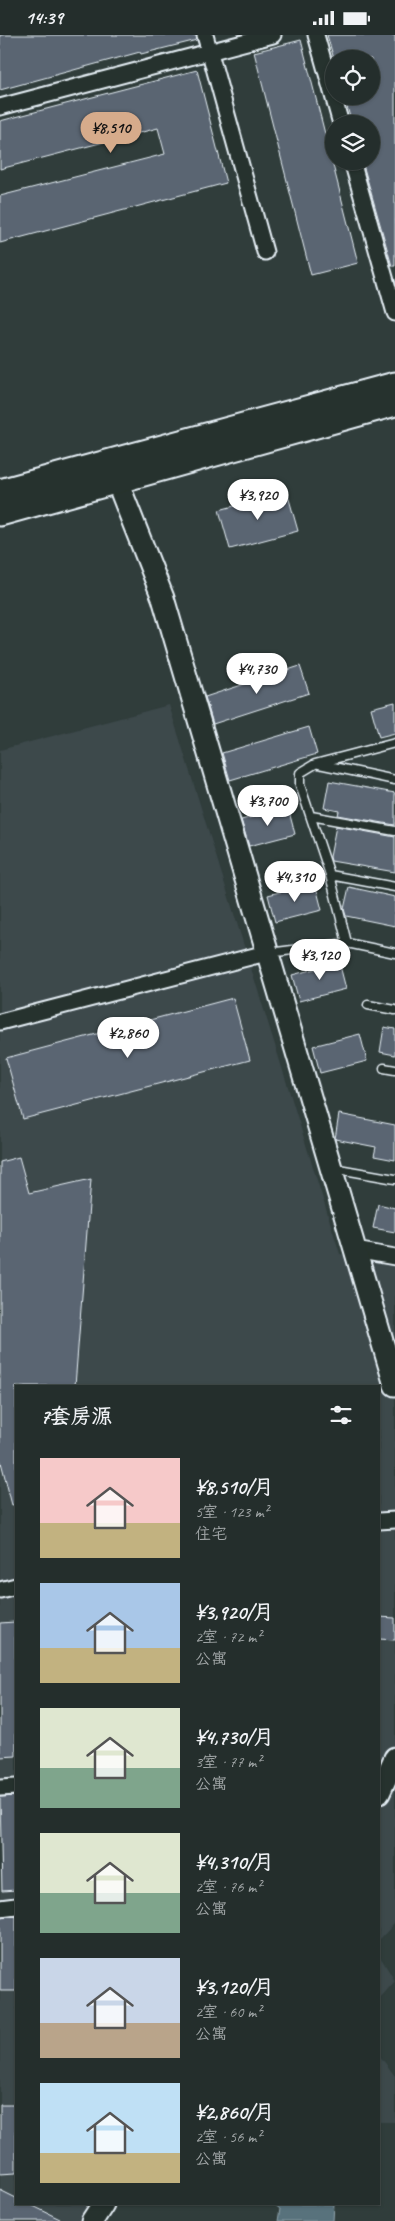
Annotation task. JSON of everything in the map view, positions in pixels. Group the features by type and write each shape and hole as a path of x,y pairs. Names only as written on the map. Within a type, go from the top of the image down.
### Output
{"highway":[{"path":"0,492 395,385"},
{"path":"0,513 395,403"}],"main road":[{"path":"117,481 163,598 266,953 332,1167 395,1385"},
{"path":"380,1791 395,1758"},
{"path":"92,2221 102,2205"}],"street":[{"path":"205,35 265,252"},
{"path":"0,107 273,35"},
{"path":"316,35 338,115"},
{"path":"355,170 395,313"},
{"path":"0,1022 266,953"},
{"path":"355,1250 395,1257"},
{"path":"380,1521 395,1520"},
{"path":"0,1590 15,1586"},
{"path":"0,1788 15,1787"},
{"path":"0,1907 15,1907"}],"lane":[{"path":"348,943 330,875 300,785 300,773 315,763 395,743"},
{"path":"315,763 395,780"},
{"path":"311,815 395,831"},
{"path":"330,875 395,887"},
{"path":"266,953 348,943 395,953"},
{"path":"368,1005 395,1010"},
{"path":"384,1068 395,1070"},
{"path":"332,1167 395,1179"}],"shaded area":[{"path":"169,705 340,1254 395,1264 395,1923 380,1939 380,1385 15,1385 15,2205 112,2205 102,2221 0,2221 0,750"},
{"path":"380,1957 395,1981 380,1998"},
{"path":"380,2056 395,2076 395,2122 380,2122"}],"water":[{"path":"275,2205 334,2205 333,2221 278,2221 280,2209"}],"building":[{"path":"0,35 196,35 197,40 141,54 140,52 0,90"},
{"path":"327,35 395,35 395,266 392,266 365,170 380,170 380,115 349,115 347,105 380,105 380,50 331,50"},
{"path":"301,40 325,134 325,170 334,170 358,263 311,275 254,52"},
{"path":"197,70 226,183 0,243 0,196 165,154 158,128 0,169 0,121"},
{"path":"287,492 298,531 230,549 219,510"},
{"path":"300,666 309,693 213,724 205,697"},
{"path":"395,702 395,733 379,737 371,708"},
{"path":"309,727 317,754 230,780 222,753"},
{"path":"329,781 395,793 395,825 338,815 339,811 324,808"},
{"path":"288,808 295,834 249,846 241,820"},
{"path":"336,826 395,837 395,872 331,861 330,857"},
{"path":"315,883 322,910 275,922 268,895"},
{"path":"349,887 395,897 395,926 346,916 344,909"},
{"path":"336,950 346,989 299,1001 292,975 333,964"},
{"path":"233,998 250,1060 23,1119 6,1058"},
{"path":"384,1027 395,1029 395,1055 380,1052"},
{"path":"360,1034 367,1061 320,1073 313,1046"},
{"path":"339,1114 395,1125 395,1160 374,1156 376,1147 335,1139"},
{"path":"19,1157 29,1193 91,1179 75,1385 15,1385 15,1504 12,1505 0,1458 0,1162"},
{"path":"378,1204 395,1208 395,1232 373,1228"},
{"path":"380,1617 395,1618 395,1640 380,1639"},
{"path":"15,1622 15,1756 0,1757 0,1623"},
{"path":"15,1796 15,1890 2,1891 0,1797"},
{"path":"15,1915 15,1991 0,1991 0,1917"},
{"path":"0,2105 15,2105 15,2173 0,2174"},
{"path":"0,2190 15,2198 15,2205 31,2205 64,2221 0,2221"}]}
